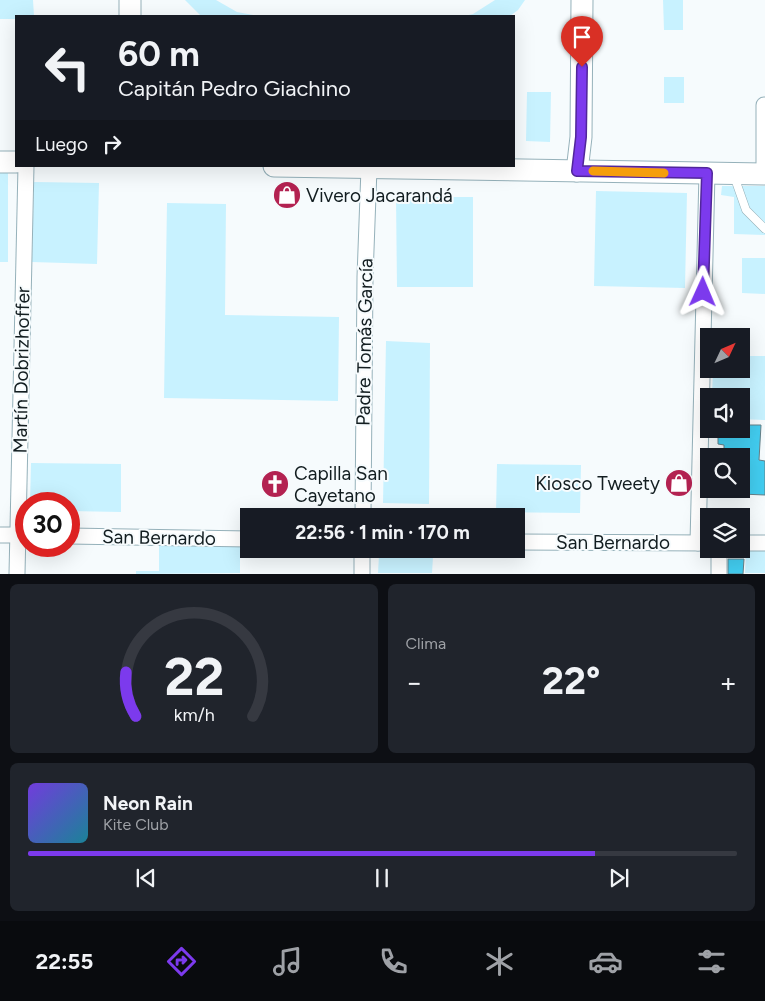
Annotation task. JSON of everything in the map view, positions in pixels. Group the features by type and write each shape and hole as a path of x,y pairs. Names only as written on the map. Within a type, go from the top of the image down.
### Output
{"street":[{"path":"130,0 130,15"},
{"path":"577,171 581,137 582,0"},
{"path":"322,167 764,174 764,105"},
{"path":"0,162 15,162"},
{"name":"Martín Dobrizhoffer","path":"22,492 26,167"},
{"name":"Padre Tomás García","path":"363,508 365,277 369,168"},
{"path":"704,508 707,173"},
{"path":"0,535 15,535"},
{"name":"San Bernardo","path":"80,536 240,539"},
{"name":"San Bernardo","path":"525,542 700,543"},
{"path":"750,543 765,543"},
{"name":"Martín Dobrizhoffer","path":"17,574 19,557"},
{"path":"362,558 362,574"},
{"path":"719,558 719,574"}],"lane":[{"path":"734,174 735,182 746,210 765,229"}],"shaded area":[{"path":"0,0 33,0 34,15 15,15 15,19 0,19"},
{"path":"185,0 216,0 237,12 254,15 200,15"},
{"path":"495,0 525,0 518,10 511,15 468,15"},
{"path":"663,0 683,0 683,30 664,30"},
{"path":"664,77 684,77 684,103 664,103"},
{"path":"527,92 551,92 550,142 526,141"},
{"path":"0,173 8,173 8,262 0,262"},
{"path":"34,182 99,183 97,264 32,262"},
{"path":"722,186 765,186 765,235 734,234 734,197 721,195"},
{"path":"596,191 687,193 685,288 594,286"},
{"path":"396,197 473,197 473,287 397,287"},
{"path":"167,203 226,204 225,315 339,317 338,401 164,398"},
{"path":"742,258 765,258 765,294 742,293"},
{"path":"386,341 430,343 429,504 383,503"},
{"path":"750,356 765,356 765,420 750,419 750,388 712,388 713,378 750,378"},
{"path":"31,463 121,464 121,512 80,511 80,492 30,492"},
{"path":"497,464 581,465 580,513 525,512 525,508 496,508"},
{"path":"159,542 240,543 240,573 136,574 136,571 159,571"},
{"path":"750,551 765,551 765,573 745,573 746,558 750,558"},
{"path":"379,558 433,558 432,573 378,573"}],"building":[{"path":"750,425 761,425 759,460 765,461 765,495 750,494 750,448 724,448 724,445 718,444 718,438 750,438"},
{"path":"728,559 744,559 743,574 728,574"}],"slow traffic":[{"path":"593,171 664,173"}],"place":[{"name":"Vivero Jacarandá","path":"287,195"},
{"name":"Kiosco Tweety","path":"679,483"},
{"name":"Capilla San Cayetano","path":"275,484"}],"route":[{"path":"582,67 581,137 577,171 707,173 703,292"}]}
